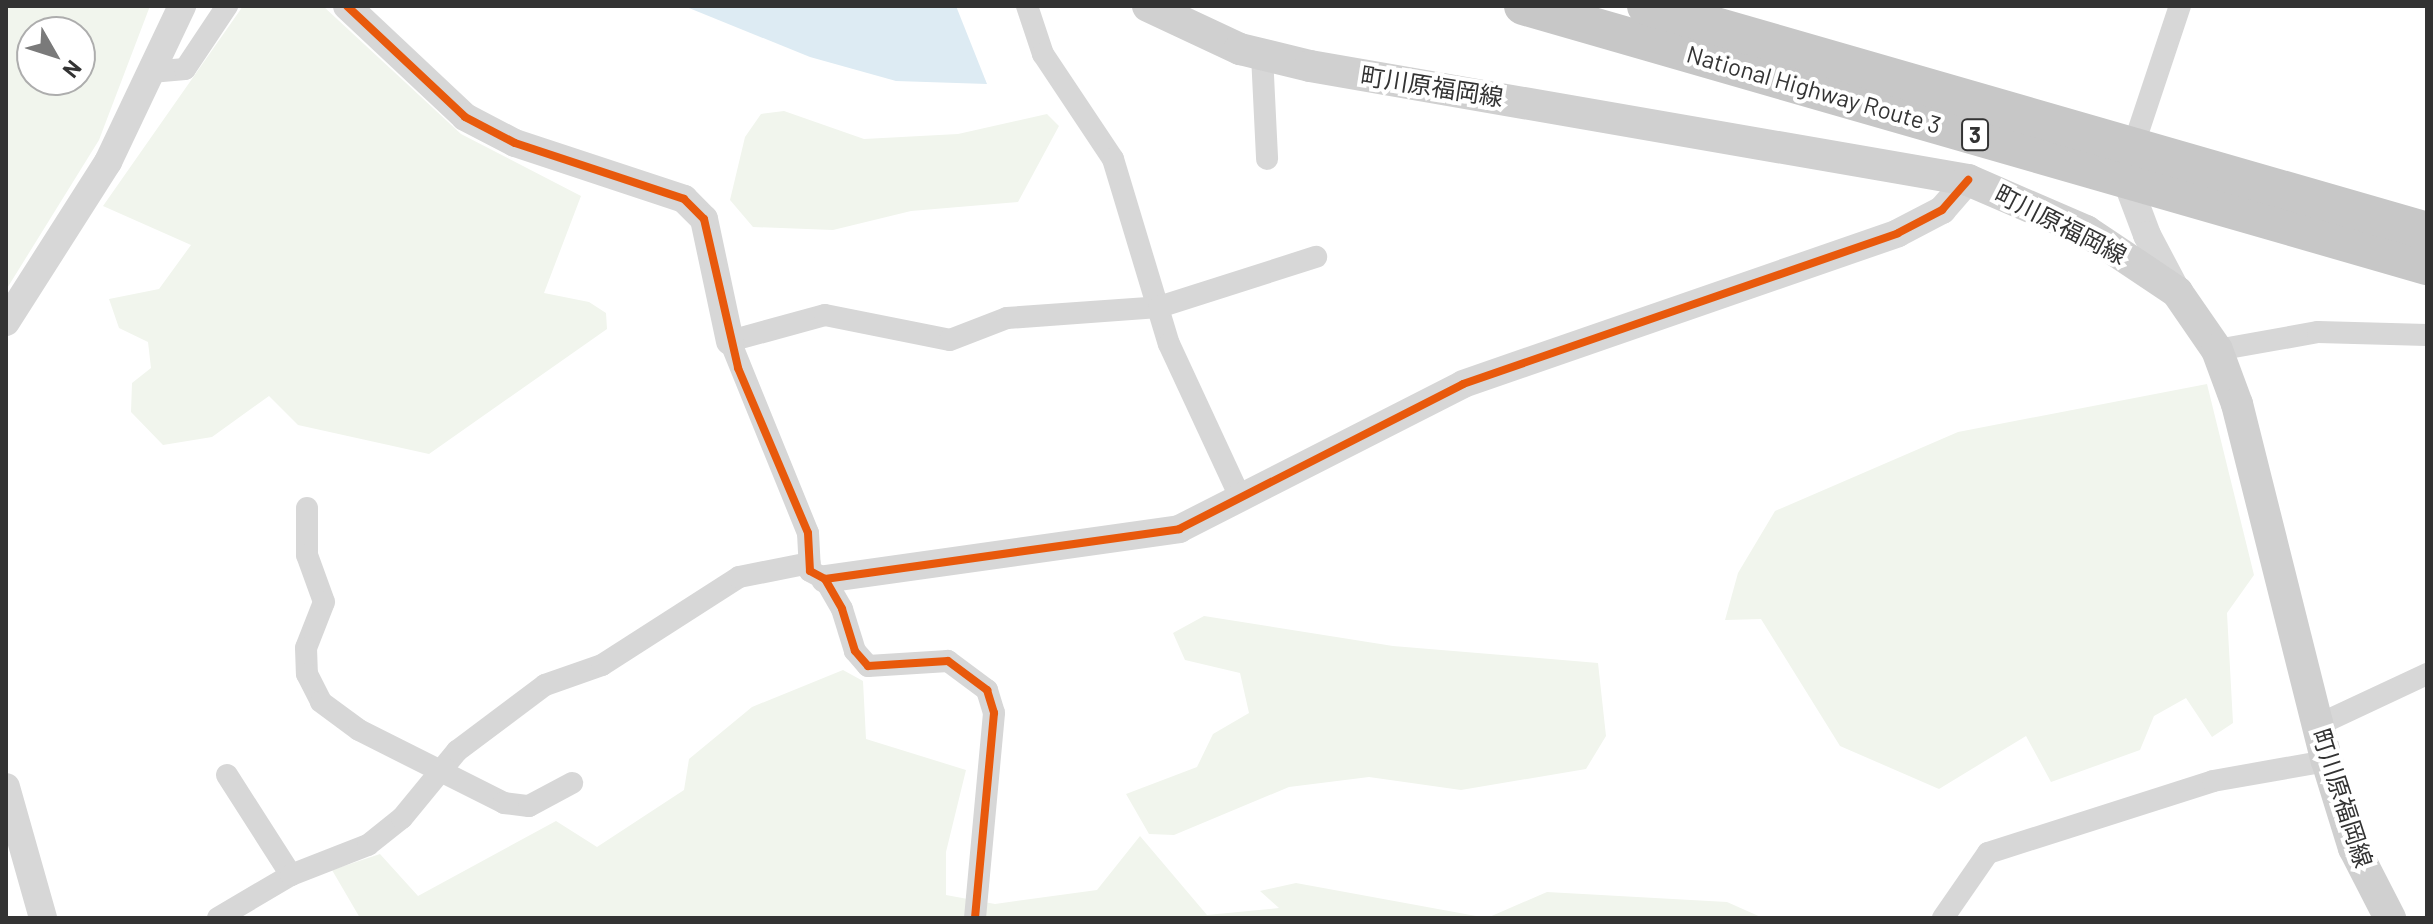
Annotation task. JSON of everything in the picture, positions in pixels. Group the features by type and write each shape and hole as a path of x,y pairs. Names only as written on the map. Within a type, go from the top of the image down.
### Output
{"highway":[{"name":"National Highway Route 3","path":"1523,6 2129,164 2427,231"},
{"name":"National Highway Route 3","path":"1646,6 2129,164 2427,266"}],"main road":[{"name":"町川原福岡線","path":"1148,6 1262,55 1968,180 2086,231 2177,292 2217,350 2281,564 2327,761 2354,848 2390,918"}],"street":[{"path":"6,322 108,162 182,6"},
{"path":"151,72 185,69 227,6"},
{"path":"347,6 465,117 515,143 684,199 704,219 730,341 808,533 817,571 868,666 948,661 987,690 994,713 975,918"},
{"path":"1027,6 1043,54 1113,159 1159,307 1240,497"},
{"path":"2177,292 2129,164 2180,6"},
{"path":"1262,55 1267,159"},
{"path":"218,918 291,875 368,845 501,712 545,685 602,665 739,577 817,571 1179,529 1463,384 1898,233 1942,210 1968,180"},
{"path":"730,341 825,315 950,340 1007,318 1159,307 1316,257"},
{"path":"2217,350 2318,332 2427,335"},
{"path":"307,508 307,555 324,602 306,648 307,674 321,702 359,730 443,769 504,803 529,806 572,783"},
{"path":"2318,725 2427,674"},
{"path":"1943,918 1988,853 2213,781 2327,761"},
{"path":"227,775 291,875"},
{"path":"6,787 43,918"}],"shaded area":[{"path":"6,6 150,6 99,140 6,290"},
{"path":"243,6 323,6 461,134 581,196 544,293 589,302 606,313 607,329 429,454 298,425 269,396 212,437 163,445 131,412 132,383 151,368 148,342 119,328 109,299 159,289 191,245 103,206"},
{"path":"684,6 956,6 987,84 896,81 810,57"},
{"path":"784,111 864,139 958,134 1047,114 1059,126 1018,202 911,211 833,230 753,227 730,200 745,137 761,114"},
{"path":"2207,384 2254,575 2227,613 2233,723 2212,737 2186,698 2154,716 2140,750 2051,782 2026,736 1939,789 1840,746 1761,619 1725,620 1738,573 1775,511 1958,432"},
{"path":"1204,616 1393,646 1598,663 1606,736 1586,769 1461,790 1369,777 1289,787 1174,835 1149,834 1126,794 1197,767 1213,734 1249,713 1240,673 1185,660 1173,633"},
{"path":"843,670 863,681 866,739 966,770 946,852 946,895 995,904 1097,890 1140,836 1207,915 1279,908 1260,891 1296,883 1487,918 360,918 332,870 380,854 418,896 556,821 597,847 684,790 689,759 752,707"},
{"path":"1547,892 1727,902 1763,918 1487,918"}],"cycle path":[{"path":"347,6 465,117 515,143 684,199 704,219 738,368 808,533 810,571 825,579 842,609 855,651 868,666 948,661 987,690 994,713 975,918"},
{"path":"825,579 1179,529 1463,384 1898,233 1942,210 1968,180"}]}
